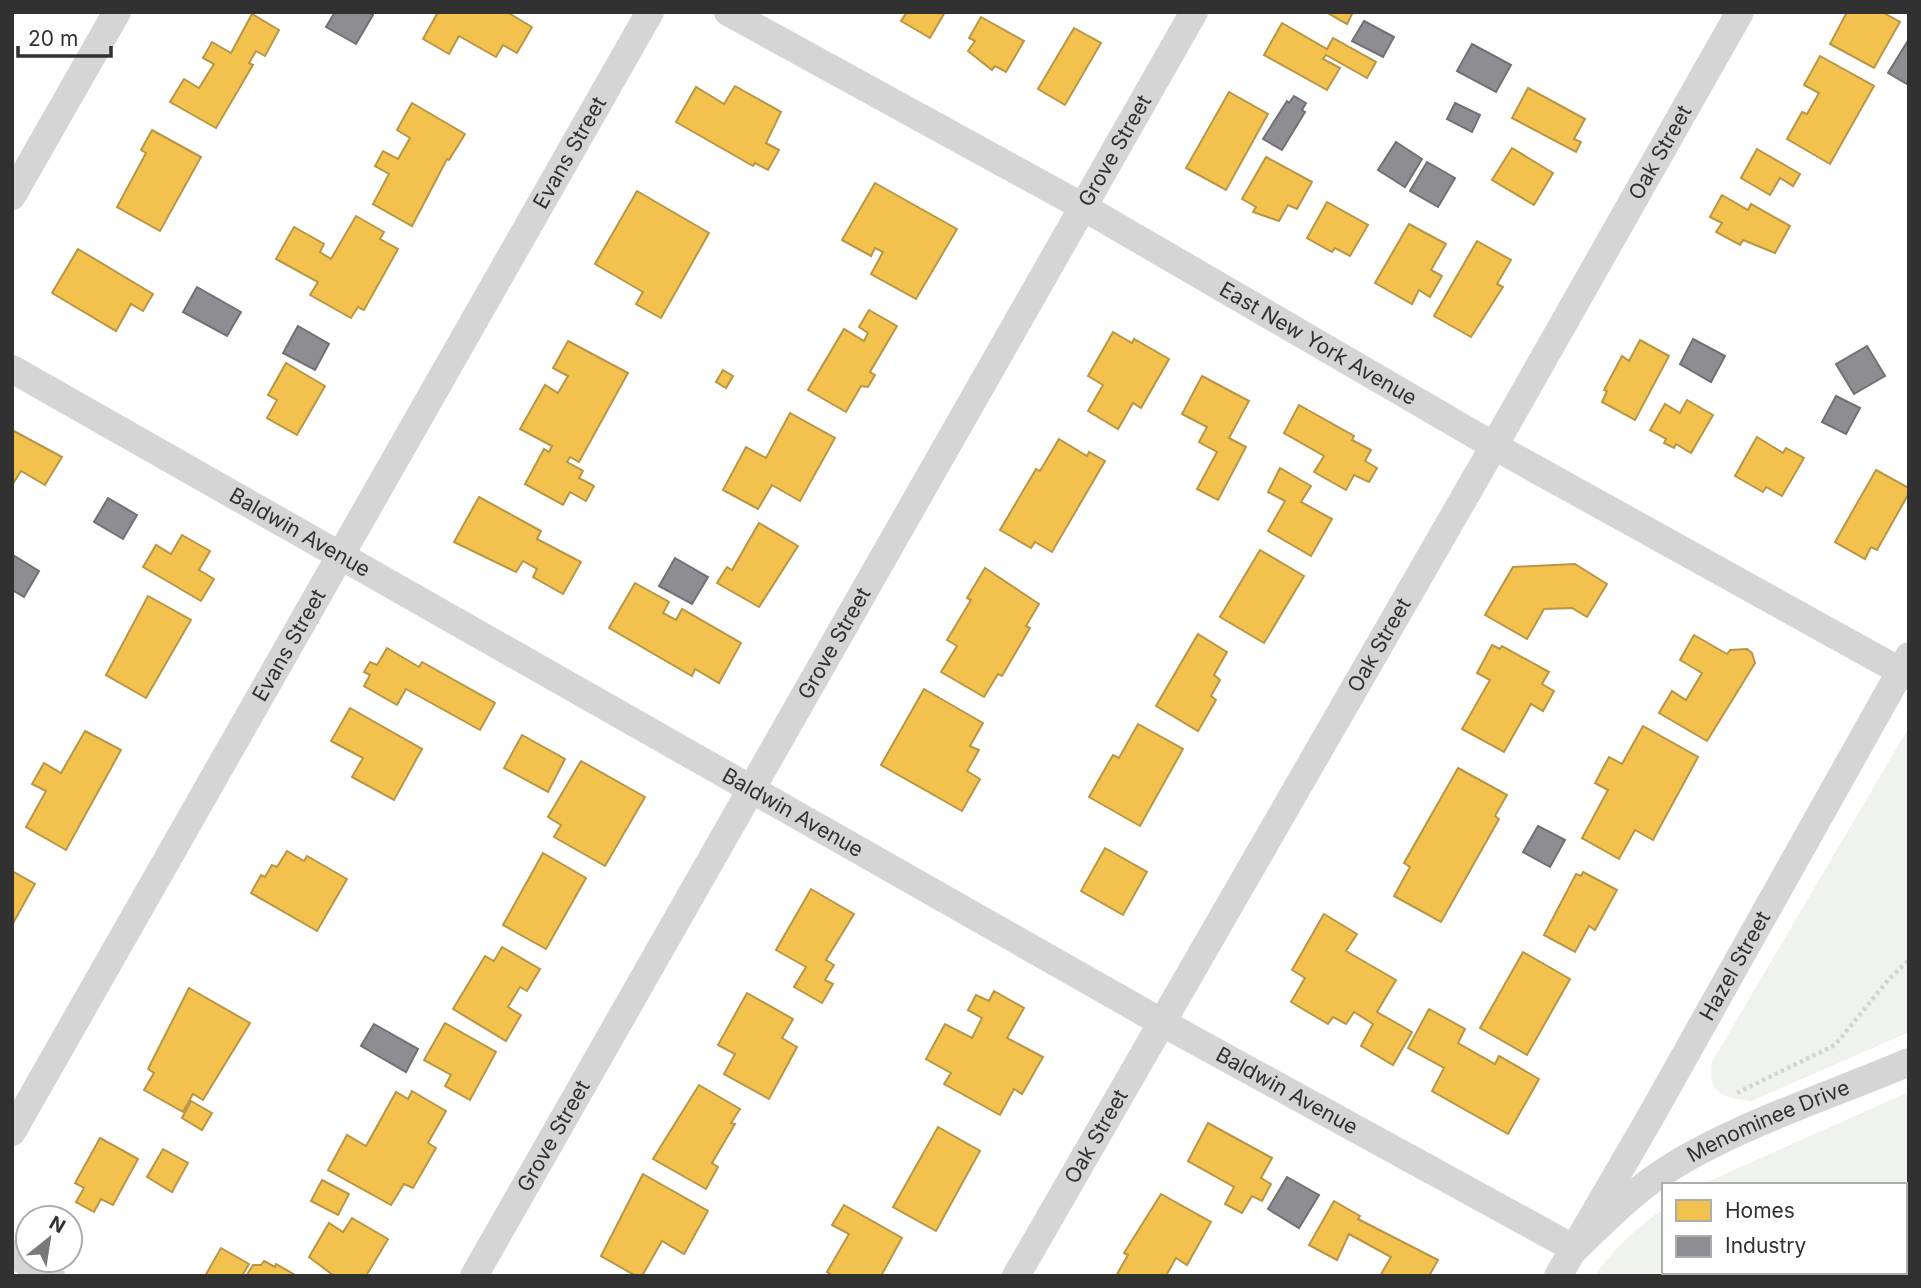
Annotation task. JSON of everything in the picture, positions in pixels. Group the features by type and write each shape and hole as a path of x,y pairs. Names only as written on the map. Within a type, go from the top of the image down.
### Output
{"street":[{"path":"12,196 117,12"},
{"name":"Evans Street","path":"12,1132 338,555 650,12"},
{"name":"East New York Avenue","path":"728,12 1085,208 1494,446 1906,668"},
{"name":"Grove Street","path":"474,1276 750,788 1085,208 1194,12"},
{"name":"Oak Street","path":"1016,1276 1494,446 1740,12"},
{"name":"Baldwin Avenue","path":"12,369 1161,1022 1575,1249"},
{"name":"Hazel Street","path":"1558,1276 1906,668"},
{"name":"Menominee Drive","path":"1575,1249 1623,1202 1671,1166 1732,1136 1909,1062"},
{"path":"12,1254 51,1276"}],"path":[{"path":"1737,1093 1835,1045 1890,978 1909,960"}],"shaded area":[{"path":"1909,727 1909,1032 1752,1101 1720,1093 1712,1082 1712,1062"},
{"path":"1909,1092 1909,1276 1595,1276 1626,1239 1662,1210 1662,1274 1907,1274 1907,1183 1704,1183"}],"building: Homes":[{"path":"438,12 507,12 532,27 517,53 503,45 496,57 459,36 449,54 423,39"},
{"path":"907,12 945,12 930,38 901,21"},
{"path":"1326,12 1353,12 1347,24"},
{"path":"1847,12 1882,12 1900,22 1874,68 1830,44"},
{"path":"252,14 279,30 265,56 256,51 249,63 253,65 216,128 170,102 184,79 199,88 214,64 203,58 212,42 231,53"},
{"path":"981,17 1024,41 1006,72 995,66 992,70 968,51 975,41 969,38"},
{"path":"1282,23 1327,49 1333,38 1376,62 1367,78 1326,55 1323,59 1340,68 1327,90 1264,55"},
{"path":"1074,28 1101,43 1065,105 1038,89"},
{"path":"1820,56 1874,86 1830,164 1787,139 1802,112 1807,114 1819,93 1804,85"},
{"path":"735,86 781,112 766,143 779,150 768,170 755,163 753,166 676,122 696,87 724,104"},
{"path":"1528,88 1585,119 1574,139 1581,142 1576,152 1512,118"},
{"path":"1229,92 1268,114 1226,190 1186,168"},
{"path":"412,103 465,134 449,160 447,159 412,226 373,204 389,174 375,166 383,151 398,159 410,138 397,130"},
{"path":"152,130 201,157 160,231 117,207 146,153 141,150"},
{"path":"1512,148 1553,173 1534,205 1492,180"},
{"path":"1757,149 1800,174 1793,186 1780,178 1770,195 1741,178"},
{"path":"1266,157 1312,182 1297,209 1288,205 1279,221 1253,212 1256,207 1242,199"},
{"path":"875,183 957,229 916,299 871,274 883,252 875,248 871,256 842,240"},
{"path":"637,191 709,233 661,318 636,304 643,292 595,264"},
{"path":"1722,195 1748,210 1751,204 1790,226 1775,253 1743,240 1740,245 1716,232 1722,223 1710,217"},
{"path":"1327,202 1368,225 1350,256 1335,248 1332,252 1307,238"},
{"path":"356,216 384,232 380,239 398,249 364,310 358,307 351,318 310,295 318,282 276,259 294,227 324,244 320,252 331,259"},
{"path":"1409,224 1446,244 1431,270 1442,276 1430,297 1419,290 1412,304 1375,283"},
{"path":"1477,241 1511,260 1497,284 1503,287 1471,337 1434,316"},
{"path":"78,249 153,294 143,311 131,304 116,331 52,293"},
{"path":"869,310 897,326 870,372 875,375 868,387 861,386 846,412 808,390 844,329 864,341 868,333 859,327"},
{"path":"1113,332 1132,343 1134,339 1169,359 1141,408 1133,403 1118,429 1088,411 1103,385 1088,376"},
{"path":"1640,340 1669,356 1635,420 1602,402 1607,391 1604,390 1622,356 1629,361"},
{"path":"568,341 628,373 579,462 570,457 567,462 583,471 579,478 594,486 586,501 570,492 563,505 525,484 544,449 549,452 552,446 520,429 545,385 558,393 568,376 553,368"},
{"path":"286,363 325,386 297,435 267,418 277,400 268,395"},
{"path":"723,370 733,376 726,388 716,382"},
{"path":"1202,376 1249,401 1229,438 1246,447 1218,500 1197,489 1217,452 1199,442 1207,427 1182,414"},
{"path":"1687,400 1713,415 1691,453 1676,444 1674,448 1664,443 1666,439 1650,430 1665,404 1680,413"},
{"path":"1299,405 1354,436 1352,440 1371,450 1365,461 1377,468 1369,482 1354,475 1346,490 1314,472 1324,456 1284,433"},
{"path":"790,413 835,438 800,501 772,485 758,509 723,490 746,447 766,458"},
{"path":"12,430 62,457 45,485 21,471 12,485"},
{"path":"1757,437 1783,453 1786,448 1804,458 1782,496 1766,487 1763,492 1735,476"},
{"path":"1059,439 1087,456 1089,452 1105,461 1052,552 1035,542 1031,548 1000,530 1036,469 1040,471"},
{"path":"1280,468 1311,486 1301,502 1332,519 1311,556 1268,531 1285,501 1268,492"},
{"path":"1876,470 1909,488 1909,493 1877,550 1871,547 1865,559 1835,542"},
{"path":"479,497 541,531 537,539 581,562 563,594 533,577 537,569 523,561 516,572 454,542"},
{"path":"759,523 798,546 759,607 717,583 727,567 732,570"},
{"path":"182,535 210,551 199,570 214,579 201,601 143,567 156,545 171,554"},
{"path":"1260,550 1304,576 1264,643 1220,617"},
{"path":"1575,564 1607,584 1587,617 1572,608 1544,609 1527,639 1485,615 1513,567"},
{"path":"985,568 1039,604 1026,626 1030,628 1002,676 998,674 984,697 941,672 957,646 947,640 971,600 967,598"},
{"path":"635,583 669,602 663,613 676,620 682,609 741,643 719,683 695,669 692,676 609,628"},
{"path":"148,596 191,620 146,698 106,675"},
{"path":"1198,634 1227,652 1214,675 1220,680 1211,696 1216,700 1198,731 1156,706"},
{"path":"1694,635 1727,654 1730,650 1747,649 1752,653 1755,663 1707,741 1659,713 1672,691 1686,700 1702,673 1680,660"},
{"path":"1492,645 1500,649 1502,646 1549,672 1542,684 1554,691 1543,711 1531,704 1504,752 1462,729 1490,680 1477,673"},
{"path":"387,648 419,667 422,662 495,703 480,730 406,689 397,705 364,686 370,675 364,672 370,662 377,665"},
{"path":"924,689 983,723 970,746 979,750 967,771 980,779 962,811 881,765"},
{"path":"350,708 422,749 394,800 352,777 363,758 331,741"},
{"path":"1138,724 1183,749 1140,826 1089,797 1113,755 1119,758"},
{"path":"1643,726 1698,757 1653,840 1635,830 1619,859 1582,838 1608,790 1595,783 1609,757 1622,764"},
{"path":"85,731 121,750 66,850 26,827 46,791 32,784 44,763 61,773"},
{"path":"522,735 565,759 548,792 504,768"},
{"path":"581,761 645,797 605,866 554,837 561,825 548,817"},
{"path":"1458,768 1507,795 1495,816 1499,819 1441,922 1394,896 1410,867 1404,863"},
{"path":"1105,848 1147,872 1123,915 1081,891"},
{"path":"287,851 304,861 307,856 347,879 317,931 251,893 261,875 265,877 272,865 277,867"},
{"path":"543,853 586,878 546,949 503,925"},
{"path":"12,871 35,884 12,925"},
{"path":"1583,872 1617,890 1595,930 1589,926 1575,952 1544,935 1576,874 1581,876"},
{"path":"811,889 854,914 826,960 834,965 825,980 833,984 822,1003 794,987 806,967 776,950"},
{"path":"1324,914 1357,934 1346,951 1396,980 1377,1012 1412,1032 1393,1065 1361,1046 1373,1024 1354,1012 1346,1024 1333,1017 1328,1024 1291,1002 1305,978 1292,970"},
{"path":"502,947 540,969 527,991 520,987 508,1007 521,1015 506,1041 453,1009 485,956 494,961"},
{"path":"1523,952 1570,979 1527,1055 1480,1028"},
{"path":"189,988 250,1023 203,1100 193,1094 183,1112 144,1090 154,1073 148,1069"},
{"path":"994,991 1024,1008 1007,1038 1043,1057 1022,1094 1014,1089 1000,1115 944,1084 951,1073 926,1059 945,1024 972,1038 982,1018 968,1010 976,995 989,1001"},
{"path":"747,993 793,1019 782,1038 797,1047 769,1099 724,1074 735,1054 718,1045"},
{"path":"1429,1009 1465,1029 1458,1043 1495,1064 1499,1056 1539,1079 1508,1134 1432,1091 1444,1068 1408,1048"},
{"path":"445,1023 496,1052 470,1100 445,1086 451,1075 424,1060"},
{"path":"699,1085 740,1109 731,1123 735,1124 712,1163 718,1167 706,1189 653,1159"},
{"path":"412,1091 446,1111 428,1143 436,1148 413,1188 404,1184 391,1205 328,1170 347,1135 366,1146 396,1092 408,1099"},
{"path":"191,1101 212,1113 202,1130 182,1118"},
{"path":"1208,1123 1272,1158 1261,1178 1271,1184 1262,1201 1252,1196 1242,1213 1225,1204 1234,1187 1188,1161"},
{"path":"938,1127 980,1151 936,1231 893,1207"},
{"path":"100,1138 138,1159 113,1205 101,1199 94,1212 84,1204 76,1202 84,1188 75,1183"},
{"path":"163,1149 188,1163 172,1192 147,1177"},
{"path":"643,1174 708,1211 684,1254 662,1241 642,1276 636,1276 601,1256"},
{"path":"322,1180 349,1194 338,1215 311,1201"},
{"path":"1161,1194 1211,1222 1187,1265 1176,1258 1166,1276 1116,1276 1128,1255 1124,1253"},
{"path":"1334,1201 1360,1216 1358,1219 1438,1260 1429,1276 1380,1276 1391,1257 1349,1234 1337,1260 1309,1245"},
{"path":"844,1205 902,1238 881,1276 833,1276 827,1272 849,1234 832,1225"},
{"path":"352,1218 388,1239 366,1276 334,1276 309,1257 329,1223 343,1232"},
{"path":"221,1248 249,1264 242,1276 205,1276"},
{"path":"264,1261 275,1267 276,1264 297,1276 246,1276 253,1265 261,1265"}],"building: Industry":[{"path":"335,12 369,12 373,15 356,44 326,27"},
{"path":"1364,21 1394,37 1383,57 1352,41"},
{"path":"1909,39 1909,80 1907,84 1888,73"},
{"path":"1472,44 1511,65 1496,92 1457,71"},
{"path":"1294,96 1306,103 1302,110 1305,112 1282,150 1263,139 1287,101 1289,103"},
{"path":"1455,103 1480,115 1472,132 1447,119"},
{"path":"1396,142 1422,159 1405,187 1378,170"},
{"path":"1427,162 1455,178 1438,207 1410,191"},
{"path":"197,287 241,312 227,336 183,312"},
{"path":"298,326 329,344 315,370 283,353"},
{"path":"1693,339 1725,356 1711,382 1680,364"},
{"path":"1867,346 1885,376 1854,394 1836,364"},
{"path":"1836,396 1860,408 1846,434 1822,422"},
{"path":"108,498 137,515 123,539 94,522"},
{"path":"13,555 39,571 24,597 12,590"},
{"path":"675,558 708,577 692,604 659,586"},
{"path":"1538,826 1565,840 1550,867 1523,852"},
{"path":"374,1024 418,1049 406,1072 361,1046"},
{"path":"1287,1177 1319,1195 1299,1228 1268,1209"}]}
